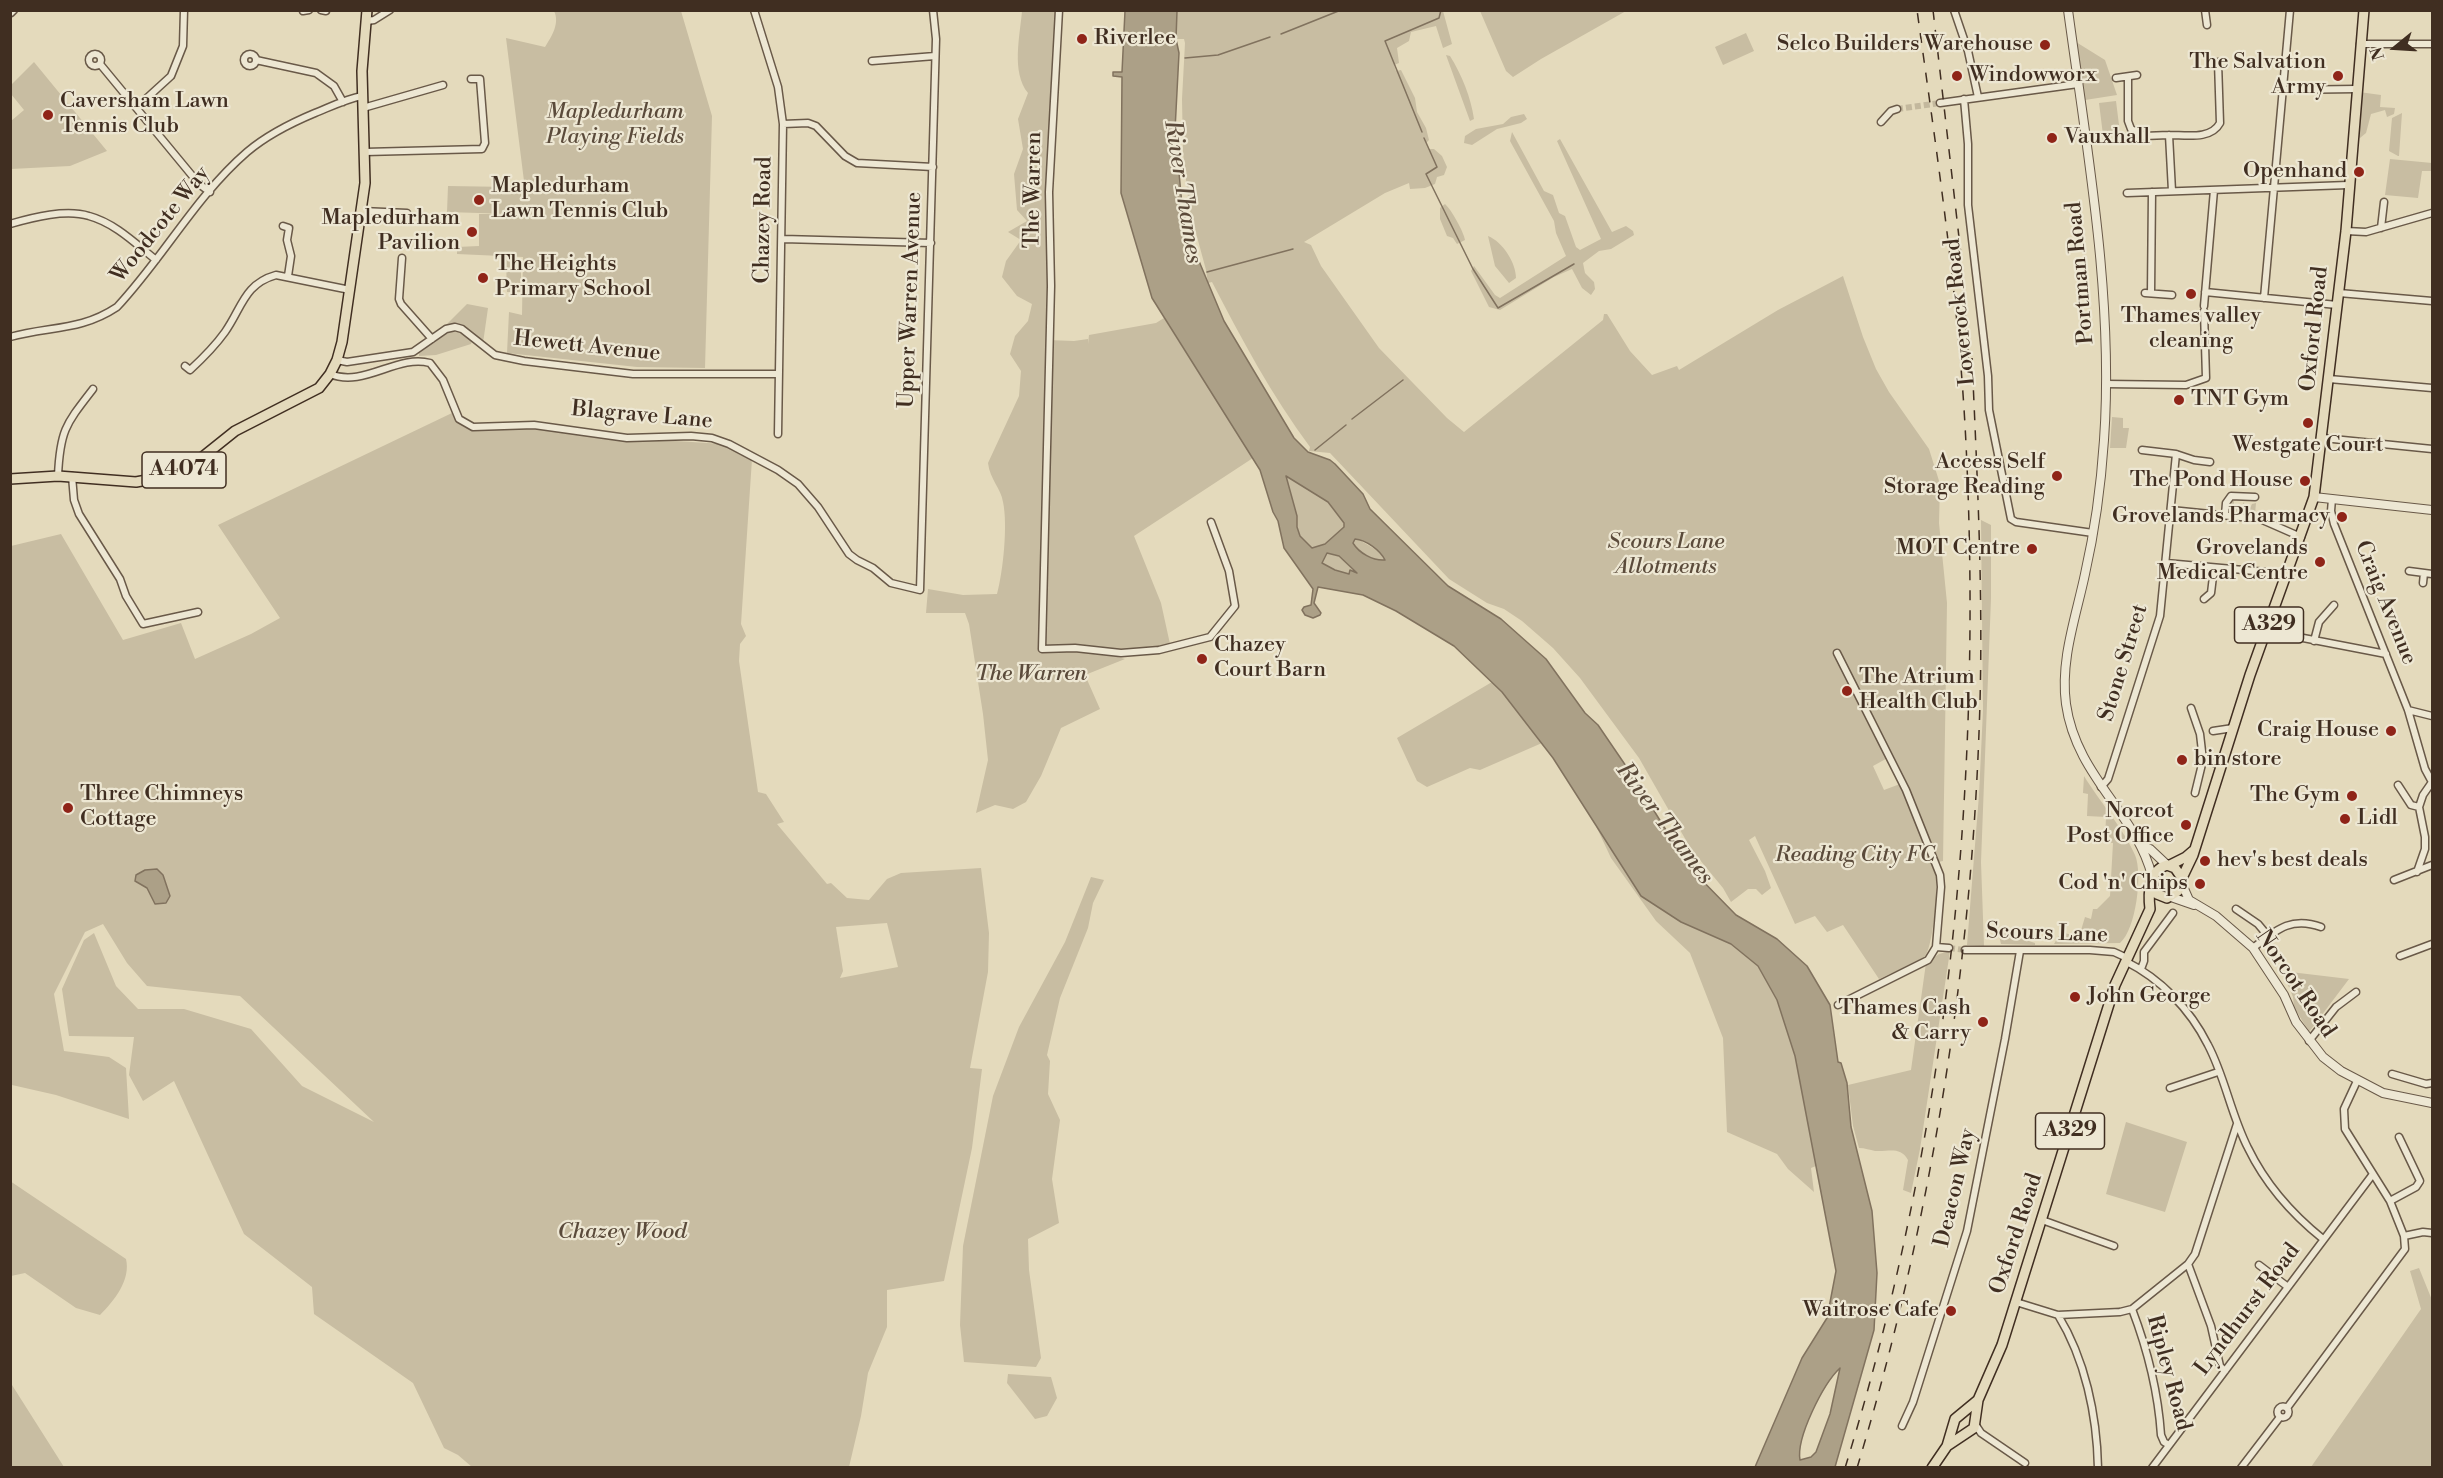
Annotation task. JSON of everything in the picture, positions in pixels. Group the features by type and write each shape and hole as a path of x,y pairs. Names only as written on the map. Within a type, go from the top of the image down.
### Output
{"main road":[{"name":"Oxford Road","path":"2182,881 2314,497 2323,438 2346,231 2364,10"},
{"name":"A4074","path":"10,479 72,476 136,482 174,475 190,467 235,431 319,388 330,374 337,360 362,211 365,152 362,96 367,16"},
{"path":"2169,897 2157,894 2152,880 2156,871 2186,857 2194,849"},
{"path":"2150,909 2169,897 2182,881 2178,871 2168,865"},
{"name":"Oxford Road","path":"1972,1427 1978,1400 2002,1345 2016,1302 2115,986 2150,909 2152,880"},
{"name":"Oxford Road","path":"1955,1425 1955,1419 1978,1400"},
{"path":"1964,1412 1972,1427"},
{"path":"1955,1425 1960,1432 1972,1427"},
{"path":"1932,1467 1947,1446 1955,1425"},
{"path":"1947,1446 1972,1427"}],"street":[{"path":"137,107 171,76 183,46 184,10"},
{"path":"303,11 309,10"},
{"path":"367,16 374,20 390,10"},
{"name":"Chazey Road","path":"754,10 778,87 783,124 783,239 778,434"},
{"name":"Upper Warren Avenue","path":"920,590 933,167 935,56 933,10"},
{"name":"The Warren","path":"1059,10 1049,192 1051,286 1042,649 1076,648 1121,653 1159,650 1210,638 1235,606 1229,571 1211,522"},
{"path":"1954,10 1968,51 1978,97"},
{"name":"Portman Road","path":"2068,10 2102,275 2106,384 2103,458 2093,533 2068,648 2065,683 2068,712 2077,745 2101,787 2142,845"},
{"path":"2205,10 2207,25"},
{"path":"2264,298 2290,10"},
{"path":"2361,44 2433,44"},
{"path":"873,61 935,56"},
{"path":"256,60 316,73 334,86 343,102"},
{"path":"99,64 199,184 210,192"},
{"path":"2128,78 2129,125 2136,134 2144,136 2209,134 2216,131 2220,123 2218,65 2208,68"},
{"path":"2116,78 2137,75"},
{"path":"365,152 482,149 485,143 484,78 471,79"},
{"path":"1940,103 2078,84"},
{"path":"363,108 443,85"},
{"path":"2282,90 2356,89"},
{"name":"Woodcote Way","path":"10,337 78,326 100,318 117,307 210,192 247,152 272,134 343,102 362,96"},
{"name":"Loverock Road","path":"1964,99 1968,144 1968,205 1988,376 1989,410 2011,519 2016,522 2093,533"},
{"path":"1881,122 1891,111 1897,109"},
{"path":"783,124 808,123 816,126 845,156 857,162 933,167"},
{"path":"2169,135 2172,191"},
{"path":"2127,193 2348,185"},
{"path":"2106,384 2187,385 2206,378 2204,308 2214,190"},
{"path":"2152,192 2148,293 2172,295"},
{"path":"2380,228 2384,202"},
{"path":"362,211 407,211 407,221"},
{"path":"10,224 65,213 89,215 115,228 156,260"},
{"path":"2346,231 2366,232 2433,213"},
{"path":"288,276 291,256 287,240 289,227"},
{"path":"783,239 931,243"},
{"path":"402,258 404,268 400,304 432,339"},
{"path":"189,370 226,330 254,285 276,275 350,290"},
{"path":"2205,292 2337,305"},
{"path":"2338,293 2433,301"},
{"name":"Hewett Avenue","path":"337,360 347,363 413,352 449,328 459,328 488,351 503,357 633,374 779,374"},
{"path":"330,374 345,378 371,374 413,362 413,352"},
{"name":"Blagrave Lane","path":"413,362 433,365 447,388 459,419 473,427 534,425 627,438 690,436 712,438 729,444 778,470 798,484 818,507 849,554 873,568 891,583 920,590"},
{"path":"2330,379 2433,387"},
{"path":"58,476 61,441 68,422 93,389"},
{"path":"80,393 87,397"},
{"path":"2323,438 2433,449"},
{"path":"2142,450 2176,454 2210,462"},
{"name":"Stone Street","path":"2101,787 2108,779 2160,616 2176,454"},
{"path":"72,476 74,500 79,514 120,579 126,596 143,624 198,612"},
{"path":"2225,515 2226,503 2231,496 2255,497"},
{"path":"2314,497 2433,510"},
{"name":"Craig Avenue","path":"2332,498 2331,511 2334,524 2412,720 2425,769 2433,782"},
{"path":"2171,510 2260,519 2302,537"},
{"path":"2166,563 2288,574"},
{"path":"2204,599 2211,593 2214,567"},
{"path":"2409,571 2433,574"},
{"path":"2423,583 2424,573"},
{"path":"2314,642 2319,622 2333,611"},
{"path":"2267,631 2314,642 2386,654"},
{"path":"1837,653 1906,790 1940,875 1941,887 1936,947 1928,960 1838,1005"},
{"path":"2191,708 2200,734 2203,760 2195,793"},
{"path":"2408,710 2433,716"},
{"path":"2412,720 2422,714"},
{"path":"2213,731 2233,728"},
{"path":"2203,760 2221,765"},
{"path":"2417,872 2425,849 2419,807 2423,795 2433,782"},
{"path":"2398,785 2411,805 2419,807"},
{"path":"2142,845 2168,865"},
{"path":"2142,845 2152,880"},
{"path":"2394,880 2432,865"},
{"name":"Norcot Road","path":"2182,881 2184,893 2196,906"},
{"name":"Norcot Road","path":"2169,897 2216,916 2253,948 2284,995 2296,1022 2323,1057 2357,1081 2383,1093 2433,1103"},
{"path":"2236,909 2258,924 2268,936"},
{"path":"2141,969 2144,952 2173,913"},
{"path":"2253,948 2280,929 2301,922 2321,927"},
{"path":"2400,956 2433,944"},
{"path":"1936,947 1949,948"},
{"name":"Scours Lane","path":"1965,950 2114,952 2141,969 2170,993 2194,1022 2209,1045 2237,1124 2249,1150 2266,1178 2296,1215 2323,1239"},
{"name":"Deacon Way","path":"1902,1426 1924,1369 1967,1231 2020,951"},
{"path":"2309,1041 2350,993"},
{"path":"2170,1088 2218,1072"},
{"path":"2392,1074 2426,1084 2433,1083"},
{"path":"2241,1467 2280,1417 2279,1408 2287,1407 2405,1249 2404,1236 2390,1201 2347,1134 2343,1119 2346,1101 2357,1081"},
{"path":"2016,1302 2058,1315 2120,1312 2132,1309 2188,1264 2195,1254 2237,1124"},
{"path":"2390,1201 2416,1187 2420,1181 2399,1137"},
{"name":"Lyndhurst Road","path":"2152,1467 2373,1174"},
{"path":"2042,1220 2114,1246"},
{"path":"2404,1236 2422,1232 2433,1233"},
{"path":"2188,1264 2211,1326 2220,1366 2225,1371"},
{"path":"2259,1265 2288,1287"},
{"name":"Ripley Road","path":"2132,1309 2145,1343 2155,1380 2161,1435 2164,1442 2169,1445"},
{"path":"2058,1315 2076,1352 2090,1397 2098,1447 2098,1467"},
{"path":"1972,1427 2025,1462"}],"green space":[{"name":"Mapledurham Playing Fields","path":"554,11 681,11 712,116 705,368 637,367 507,353 509,312 522,315 523,257 457,254 457,247 479,246 479,214 510,214 447,212 448,186 510,187 511,181 524,181 506,38 545,47 556,25"},
{"path":"1022,11 1058,11 1047,340 1088,339 1088,344 1089,335 1156,323 1164,318 1253,458 1134,536 1161,603 1170,644 1126,653 1083,647 1125,659 1085,675 1100,709 1061,728 1041,776 1026,802 1013,809 995,805 976,813 988,760 969,624 965,613 926,613 928,589 963,595 997,594 1001,574 1005,535 1004,512 1002,497 988,463 1019,396 1021,371 1010,354 1015,336 1028,321 1032,304 1017,296 1002,277 1006,261 1021,240 1008,232 1027,221 1017,210 1014,174 1023,149 1018,119 1028,93 1018,64"},
{"path":"1177,11 1443,11 1452,44 1443,48 1436,26 1411,32 1409,41 1397,48 1399,63 1394,65 1396,71 1401,70 1415,98 1417,112 1426,128 1429,140 1426,143 1429,149 1434,149 1442,156 1447,167 1444,175 1437,177 1435,184 1425,188 1410,189 1409,183 1385,193 1304,242 1311,245 1321,266 1379,348 1447,418 1464,432 1603,320 1604,314 1607,314 1630,351 1652,375 1677,366 1679,370 1778,310 1843,276 1876,369 1889,392 1929,449 1940,484 1939,523 1947,603 1943,861 1938,862 1893,755 1873,766 1884,790 1900,784 1936,876 1937,893 1930,943 1928,951 1920,960 1879,979 1843,925 1827,932 1815,916 1795,924 1755,836 1749,840 1771,888 1762,895 1756,889 1748,889 1731,902 1723,888 1691,849 1639,758 1580,678 1553,648 1522,621 1504,609 1487,603 1449,579 1330,453 1309,451 1310,447 1270,387 1212,282 1208,283 1189,207 1183,152 1182,99 1185,43 1184,39 1176,39"},
{"path":"1480,11 1626,11 1513,77 1506,71"},
{"path":"1746,33 1754,51 1723,65 1715,47"},
{"path":"2076,42 2105,60 2117,95 2085,100"},
{"path":"1446,55 1450,56 1458,71 1471,103 1474,119 1470,121"},
{"name":"Caversham Lawn Tennis Club","path":"34,62 107,151 70,166 11,169 11,121 24,110 11,94 11,85"},
{"path":"2359,92 2381,95 2380,107 2395,108 2394,114 2387,117 2385,110 2371,114 2366,133 2360,138 2357,135"},
{"path":"2116,101 2120,133 2103,135 2099,103"},
{"path":"2402,113 2398,156 2389,151 2392,118"},
{"path":"1524,114 1527,119 1521,123 1497,129 1472,145 1464,143 1465,136 1476,129 1503,124 1511,117"},
{"path":"1512,132 1544,191 1553,195 1559,213 1565,216 1576,247 1580,250 1601,239 1557,141 1560,139 1612,232 1626,226 1633,231 1634,235 1611,249 1599,251 1583,263 1585,273 1594,282 1595,289 1591,295 1582,288 1572,269 1554,277 1500,310 1489,307 1471,271 1474,266 1495,295 1500,298 1566,256 1556,233 1554,221 1510,141"},
{"path":"2390,159 2432,163 2432,171 2422,171 2418,198 2385,195"},
{"path":"1445,204 1454,215 1464,236 1465,240 1457,244 1453,238 1447,236 1440,219 1440,208"},
{"path":"1488,236 1499,243 1511,260 1516,278 1509,283 1495,266"},
{"path":"506,260 521,260 521,292 507,292"},
{"path":"467,304 488,308 483,343 463,327 444,327"},
{"path":"449,331 462,332 472,341 471,344 436,355 419,356 419,350"},
{"name":"Chazey Wood","path":"452,413 464,427 475,430 514,427 723,444 752,459 741,624 746,636 740,644 739,661 758,792 766,794 784,822 777,824 827,884 831,883 847,898 869,900 887,879 901,873 981,868 989,933 988,972 970,1068 982,1069 972,1148 944,1281 887,1290 887,1327 868,1373 849,1467 472,1467 458,1455 444,1448 413,1383 314,1314 312,1287 244,1234 174,1081 143,1101 129,1075 134,1037 69,1036 62,989 84,940 94,933 116,986 138,1009 184,1009 251,1029 302,1086 374,1122 240,996 147,986 127,963 103,924 85,932 54,994 64,1051 109,1057 126,1068 129,1119 56,1095 12,1085 11,1088 11,546 61,534 123,640 181,623 195,659 251,634 280,618 218,525","holes":["887,923 898,967 840,978 843,971 836,927"]},
{"path":"2112,417 2123,418 2123,428 2129,428 2126,448 2110,448"},
{"path":"1288,476 1328,502 1344,523 1344,527 1325,544 1312,548 1300,536 1297,516 1285,477"},
{"path":"2234,501 2234,506 2241,507 2244,502 2245,508 2250,508 2256,503 2255,514 2230,512 2228,507"},
{"path":"1981,520 1991,525 1991,598 1981,862 1984,946 1967,945 1983,710"},
{"path":"1358,539 1378,551 1385,560 1375,559 1362,552 1353,541"},
{"path":"1327,553 1338,556 1357,573 1350,570 1350,574 1334,570 1322,563"},
{"path":"1492,682 1542,743 1480,770 1470,768 1427,787 1417,781 1397,738"},
{"path":"2084,776 2125,836 2137,863 2138,887 2134,914 2126,936 2120,943 2054,944 2061,932 2079,937 2085,917 2091,919 2093,909 2097,909 2110,896 2113,843 2105,842 2106,817 2087,816 2088,794 2083,793"},
{"path":"1596,826 1681,922 1731,944 1758,966 1777,1000 1795,1056 1816,1166 1811,1168 1814,1192 1788,1169 1777,1154 1727,1132 1723,1038 1690,953 1656,921 1611,858"},
{"path":"1091,877 1104,880 1093,903 1088,928 1060,998 1047,1055 1050,1061 1048,1094 1060,1120 1052,1179 1059,1223 1028,1239 1029,1270 1041,1358 1036,1367 964,1362 960,1325 963,1246 993,1096 1019,1027 1065,942"},
{"path":"1998,931 2035,943 2035,945 2001,944"},
{"path":"1950,951 1920,1149 1911,1193 1903,1190 1908,1160 1905,1156 1898,1151 1859,1148 1853,1126 1848,1085 1911,1070 1926,963 1939,954"},
{"path":"2282,971 2349,979 2309,1032 2294,1007 2293,997"},
{"path":"2126,1122 2187,1142 2165,1212 2106,1194"},
{"path":"10,1181 126,1259 124,1282 116,1297 100,1315 76,1308 25,1273 11,1276"},
{"path":"2419,1268 2432,1300 2432,1467 2311,1467 2421,1309 2410,1271"},
{"path":"1008,1374 1051,1377 1057,1398 1047,1416 1035,1419 1007,1383"},
{"path":"10,1375 12,1385 64,1467 11,1467"}],"shaded area":[{"path":"1125,11 1177,11 1176,39 1179,53 1175,130 1182,205 1191,242 1224,321 1294,438 1308,452 1335,464 1363,494 1370,509 1448,586 1501,619 1546,659 1585,713 1598,725 1689,867 1736,915 1777,939 1807,966 1830,1005 1838,1062 1841,1063 1847,1083 1851,1127 1872,1211 1877,1273 1874,1330 1835,1467 1755,1467 1802,1358 1827,1318 1836,1271 1795,1056 1777,1000 1758,966 1731,944 1681,922 1641,896 1553,758 1502,692 1454,646 1396,611 1363,595 1318,587 1314,603 1321,613 1313,618 1305,615 1302,610 1311,605 1313,589 1284,548 1278,521 1260,470 1152,298 1121,193 1122,77 1113,76 1113,72 1122,72","holes":["1286,476 1328,502 1344,523 1344,527 1325,544 1312,548 1300,536","1355,539 1368,543 1385,560 1367,556 1353,543","1327,553 1339,556 1357,573 1350,570 1349,574 1322,563","1840,1368 1830,1414 1816,1452 1811,1457 1800,1460 1806,1425 1833,1376"]},
{"path":"157,869 163,875 170,896 166,903 155,904 147,888 135,881 136,875 145,870"}],"waterway":[{"path":"1281,34 1341,10"},
{"path":"1422,132 1385,41 1439,18 1441,10"},
{"path":"1185,58 1218,55 1270,37"},
{"path":"1424,138 1437,167 1426,174 1473,269 1498,308 1574,264"},
{"name":"River Thames","path":"1207,272 1293,249"},
{"path":"1352,419 1403,380"},
{"path":"1315,450 1346,425"}],"tunnel":[{"path":"1897,109 1940,103"},
{"path":"1949,948 1965,950"}],"railway":[{"path":"1845,1468 1880,1343 1909,1217 1933,1090 1950,961 1962,832 1969,703 1970,573 1963,390 1946,227 1917,10"},
{"path":"1933,10 1961,255 1969,367"},
{"path":"1857,1468 1884,1374 1927,1185 1958,992 1968,896 1976,799 1981,659 1979,530 1972,358"}],"place":[{"name":"Riverlee","path":"1082,39"},
{"name":"Selco Builders Warehouse","path":"2045,45"},
{"name":"Windowworx","path":"1957,76"},
{"name":"The Salvation Army","path":"2338,76"},
{"name":"Caversham Lawn Tennis Club","path":"48,115"},
{"name":"Vauxhall","path":"2052,138"},
{"name":"Openhand","path":"2359,172"},
{"name":"Mapledurham Lawn Tennis Club","path":"479,200"},
{"name":"Mapledurham Pavilion","path":"472,232"},
{"name":"The Heights Primary School","path":"483,278"},
{"name":"Thames valley cleaning","path":"2191,294"},
{"name":"TNT Gym","path":"2179,400"},
{"name":"Westgate Court","path":"2308,423"},
{"name":"Access Self Storage Reading","path":"2057,476"},
{"name":"The Pond House","path":"2305,481"},
{"name":"Grovelands Pharmacy","path":"2342,517"},
{"name":"MOT Centre","path":"2032,549"},
{"name":"Grovelands Medical Centre","path":"2320,562"},
{"name":"Chazey Court Barn","path":"1202,659"},
{"name":"The Atrium Health Club","path":"1847,691"},
{"name":"Craig House","path":"2391,731"},
{"name":"bin store","path":"2182,760"},
{"name":"The Gym","path":"2352,796"},
{"name":"Three Chimneys Cottage","path":"68,808"},
{"name":"Lidl","path":"2345,819"},
{"name":"Norcot Post Office","path":"2186,825"},
{"name":"hev's best deals","path":"2205,861"},
{"name":"Cod 'n' Chips","path":"2200,884"},
{"name":"John George","path":"2075,997"},
{"name":"Thames Cash & Carry","path":"1983,1022"},
{"name":"Waitrose Cafe","path":"1951,1311"}],"park label":[{"name":"Scours Lane Allotments","path":"1666,556"},
{"name":"Reading City FC","path":"1855,856"}]}
